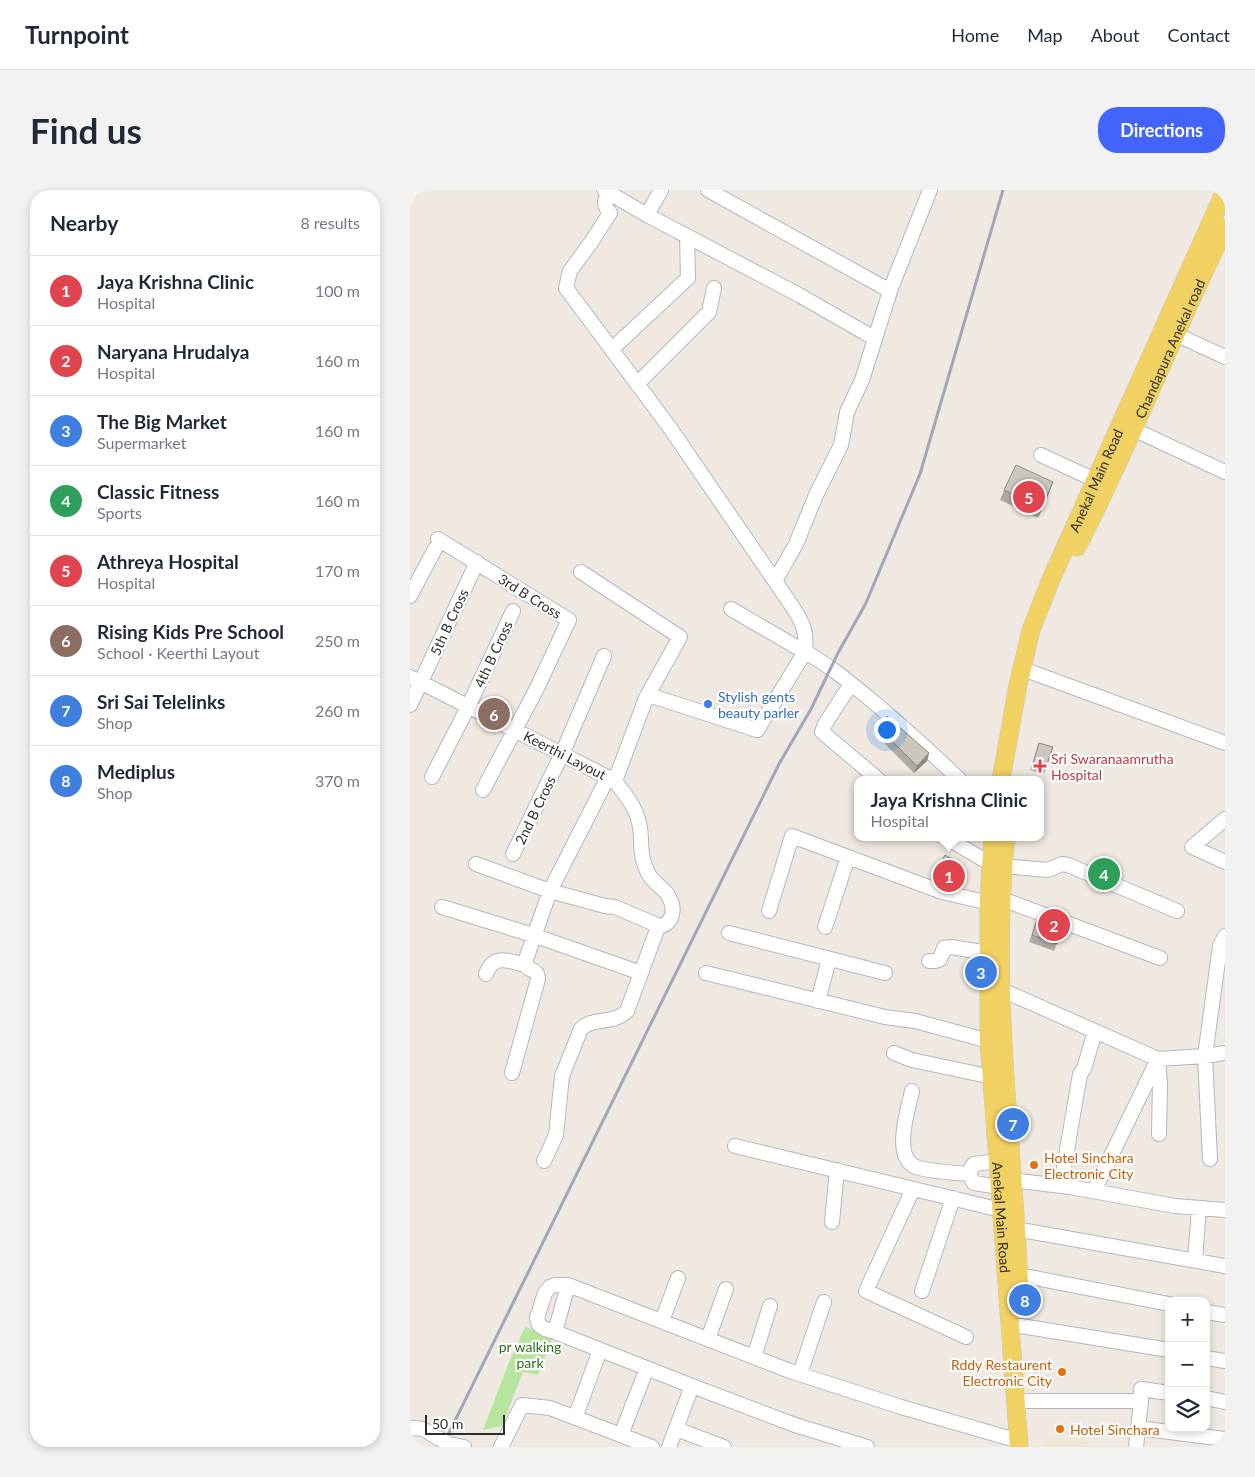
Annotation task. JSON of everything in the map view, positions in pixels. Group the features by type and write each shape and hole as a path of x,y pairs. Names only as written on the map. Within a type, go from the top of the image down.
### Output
{"main road":[{"name":"Anekal Main Road","path":"1002,776 1018,686 1031,630 1052,577 1225,191"},
{"name":"Chandapura Anekal road","path":"1014,776 1022,713 1031,672 1058,586 1101,500 1175,334 1225,228"},
{"name":"Anekal Main Road","path":"994,841 997,865 995,901 988,953 989,1041 998,1078 998,1161 1006,1183 1023,1445"},
{"path":"997,865 1005,841"},
{"path":"995,901 1000,931 1002,990 998,1078 1006,1183"},
{"path":"1008,1210 1015,1229 1019,1275 1026,1401 1023,1445"}],"street":[{"path":"647,215 661,190"},
{"path":"708,190 883,287 891,288"},
{"path":"775,581 796,544 816,495 841,445 847,412 862,380 891,288 930,190"},
{"path":"651,698 757,730 805,652 806,640 802,620 670,428 566,288 570,271 610,212 604,200 607,191 647,215 824,309 874,338"},
{"path":"612,349 688,278 687,236"},
{"path":"637,384 709,312 714,288"},
{"path":"1175,334 1225,357"},
{"path":"1133,429 1225,472"},
{"path":"1041,455 1096,480"},
{"name":"3rd B Cross","path":"410,596 437,544 477,562 569,620 515,730"},
{"name":"5th B Cross","path":"410,705 415,680 477,562"},
{"name":"Keerthi Layout","path":"415,680 612,779 680,637 581,572"},
{"path":"730,609 816,658 851,684 926,747 956,776"},
{"name":"4th B Cross","path":"432,777 468,707 513,611"},
{"name":"2nd B Cross","path":"513,854 562,754 604,656"},
{"path":"1031,672 1225,744"},
{"path":"851,684 825,724 822,732 874,776"},
{"path":"483,790 515,730"},
{"path":"525,965 533,936 550,891 612,779 634,807 640,826 642,860 645,867 652,879 669,895 673,907 672,917 665,926 658,928"},
{"path":"1225,819 1192,847 1225,862"},
{"path":"769,911 792,836 942,892 995,901 1160,958"},
{"path":"953,841 997,865 1048,870 1062,864 1068,865 1177,910"},
{"path":"825,927 848,858"},
{"path":"476,864 550,891 615,907 657,925 658,928"},
{"path":"442,907 641,973"},
{"path":"544,1161 556,1136 562,1076 581,1029 592,1022 616,1019 627,1011 658,928"},
{"path":"729,933 886,973"},
{"path":"1210,1159 1205,1056 1220,946 1225,936"},
{"path":"928,961 940,959 944,948 951,947 988,953"},
{"path":"818,1001 829,959"},
{"path":"486,974 493,962 499,960 525,965 538,974 512,1073"},
{"path":"706,973 885,1017 915,1021 989,1041"},
{"path":"1002,990 1158,1059 1225,1053"},
{"path":"1061,1186 1080,1074 1084,1069 1095,1031"},
{"path":"894,1053 912,1060 998,1078"},
{"path":"1158,1059 1160,1083 1159,1134"},
{"path":"1094,1191 1158,1059"},
{"path":"912,1091 904,1134 904,1152 908,1162 918,1168 970,1174"},
{"path":"735,1146 1008,1210"},
{"path":"998,1161 974,1164 971,1167 970,1174 974,1183 1061,1186 1175,1206 1225,1210"},
{"path":"832,1222 836,1170"},
{"path":"913,1189 866,1291 966,1337"},
{"path":"922,1291 953,1198"},
{"path":"1195,1260 1199,1208"},
{"path":"1015,1229 1225,1266"},
{"path":"1019,1275 1165,1303"},
{"path":"662,1322 678,1278"},
{"path":"867,1447 794,1425 555,1332 545,1330 539,1325 537,1318 545,1294 550,1287 555,1285 568,1285 800,1374 1023,1445"},
{"path":"555,1332 568,1285"},
{"path":"708,1339 726,1289"},
{"path":"800,1374 824,1302"},
{"path":"754,1357 770,1306"},
{"path":"1210,1313 1225,1315"},
{"path":"1021,1326 1165,1349"},
{"path":"575,1418 600,1350"},
{"path":"1210,1359 1225,1361"},
{"path":"621,1435 647,1368"},
{"path":"669,1447 692,1386"},
{"path":"1136,1447 1141,1389 1165,1392"},
{"path":"1210,1399 1225,1402"},
{"path":"1026,1401 1140,1401"},
{"path":"501,1447 522,1405 550,1408 652,1447"},
{"path":"1138,1428 1225,1439"},
{"path":"410,1429 423,1429 444,1441 464,1447"},
{"path":"676,1429 724,1447"}],"shaded area":[{"path":"1044,1439 1085,1440 1088,1447 1045,1447"}],"green space":[{"name":"pr walking park","path":"525,1327 553,1337 538,1375 523,1372 502,1426 483,1430 508,1365"}],"building":[{"path":"1016,465 1053,482 1042,507 1004,490"},
{"path":"887,716 929,753 917,766 877,726"},
{"path":"1039,743 1053,747 1046,767 1033,763"},
{"path":"945,855 964,866 957,879 935,872"},
{"path":"1037,920 1062,929 1057,944 1032,935"}],"railway":[{"path":"442,1447 779,764 811,709 838,653 866,603 920,474 1003,190"}],"place":[{"name":"Athreya Hospital","path":"1029,497"},
{"name":"Stylish gents beauty parler","path":"708,704"},
{"name":"Rising Kids Pre School","path":"494,714"},
{"name":"Sri Swaranaamrutha Hospital","path":"1040,766"},
{"name":"Classic Fitness","path":"1104,874"},
{"name":"Jaya Krishna Clinic","path":"949,876"},
{"name":"Naryana Hrudalya","path":"1054,925"},
{"name":"The Big Market","path":"981,972"},
{"name":"Sri Sai Telelinks","path":"1013,1124"},
{"name":"Hotel Sinchara Electronic City","path":"1034,1165"},
{"name":"Mediplus","path":"1025,1300"},
{"name":"Rddy Restaurent Electronic City","path":"1062,1372"},
{"name":"Hotel Sinchara","path":"1060,1429"}]}
